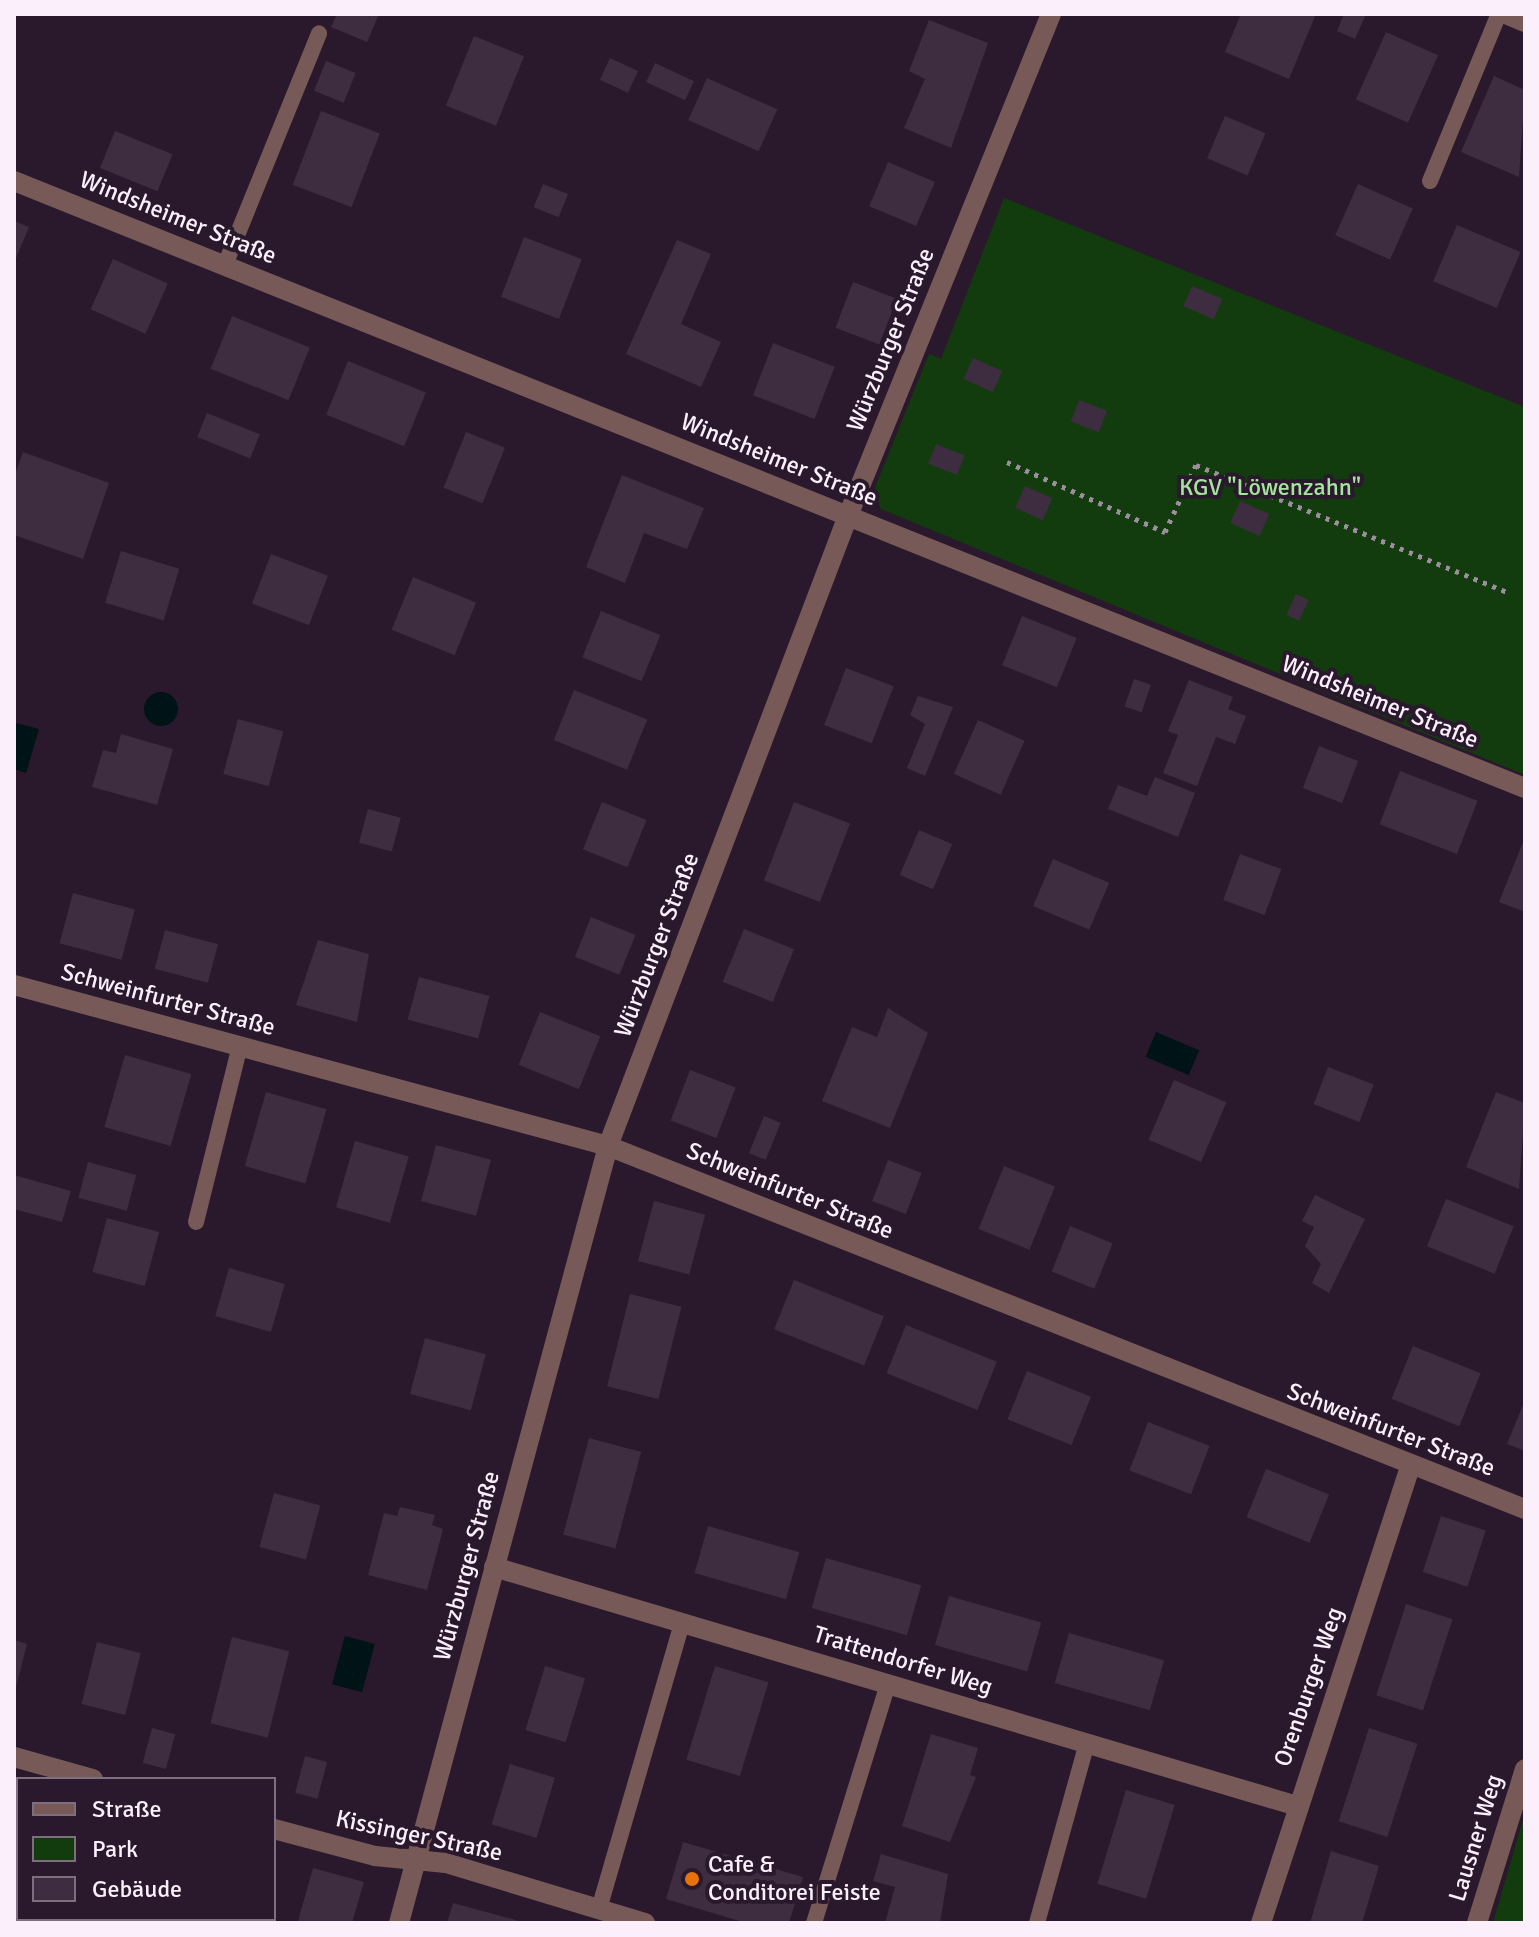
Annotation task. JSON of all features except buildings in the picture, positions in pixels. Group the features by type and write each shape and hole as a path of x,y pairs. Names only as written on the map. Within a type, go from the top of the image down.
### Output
{"street":[{"name":"Würzburger Straße","path":"399,1923 608,1146 848,516 1051,14"},
{"path":"1506,14 1525,22"},
{"name":"Windsheimer Straße","path":"14,181 1525,788"},
{"name":"Schweinfurter Straße","path":"14,985 608,1146 1410,1468 1525,1509"},
{"name":"Orenburger Weg","path":"1261,1923 1410,1468"},
{"name":"Trattendorfer Weg","path":"494,1567 1297,1806"},
{"path":"14,1757 86,1777"},
{"name":"Lausner Weg","path":"1477,1923 1525,1769"},
{"name":"Kissinger Straße","path":"276,1829 415,1860 645,1923"}],"lane":[{"path":"1430,181 1499,14"},
{"path":"225,265 319,33"},
{"path":"196,1222 240,1046"},
{"path":"599,1909 682,1623"},
{"path":"814,1923 888,1684"},
{"path":"1037,1923 1087,1743"}],"path":[{"path":"1007,462 1165,532 1196,465 1507,592"}],"green space":[{"name":"KGV \"Löwenzahn\"","path":"1004,198 1525,407 1525,775 881,509 874,490 929,354 941,359"},
{"path":"1525,1813 1525,1923 1493,1923"}],"shaded area":[{"path":"161,692 173,697 178,709 173,721 161,726 149,721 144,709 149,697"},
{"path":"16,723 39,729 26,773 14,769"},
{"path":"1156,1032 1199,1050 1189,1075 1145,1057"},
{"path":"345,1636 375,1644 362,1692 332,1684"}],"place":[{"name":"Cafe & Conditorei Feiste","path":"692,1879"}]}
